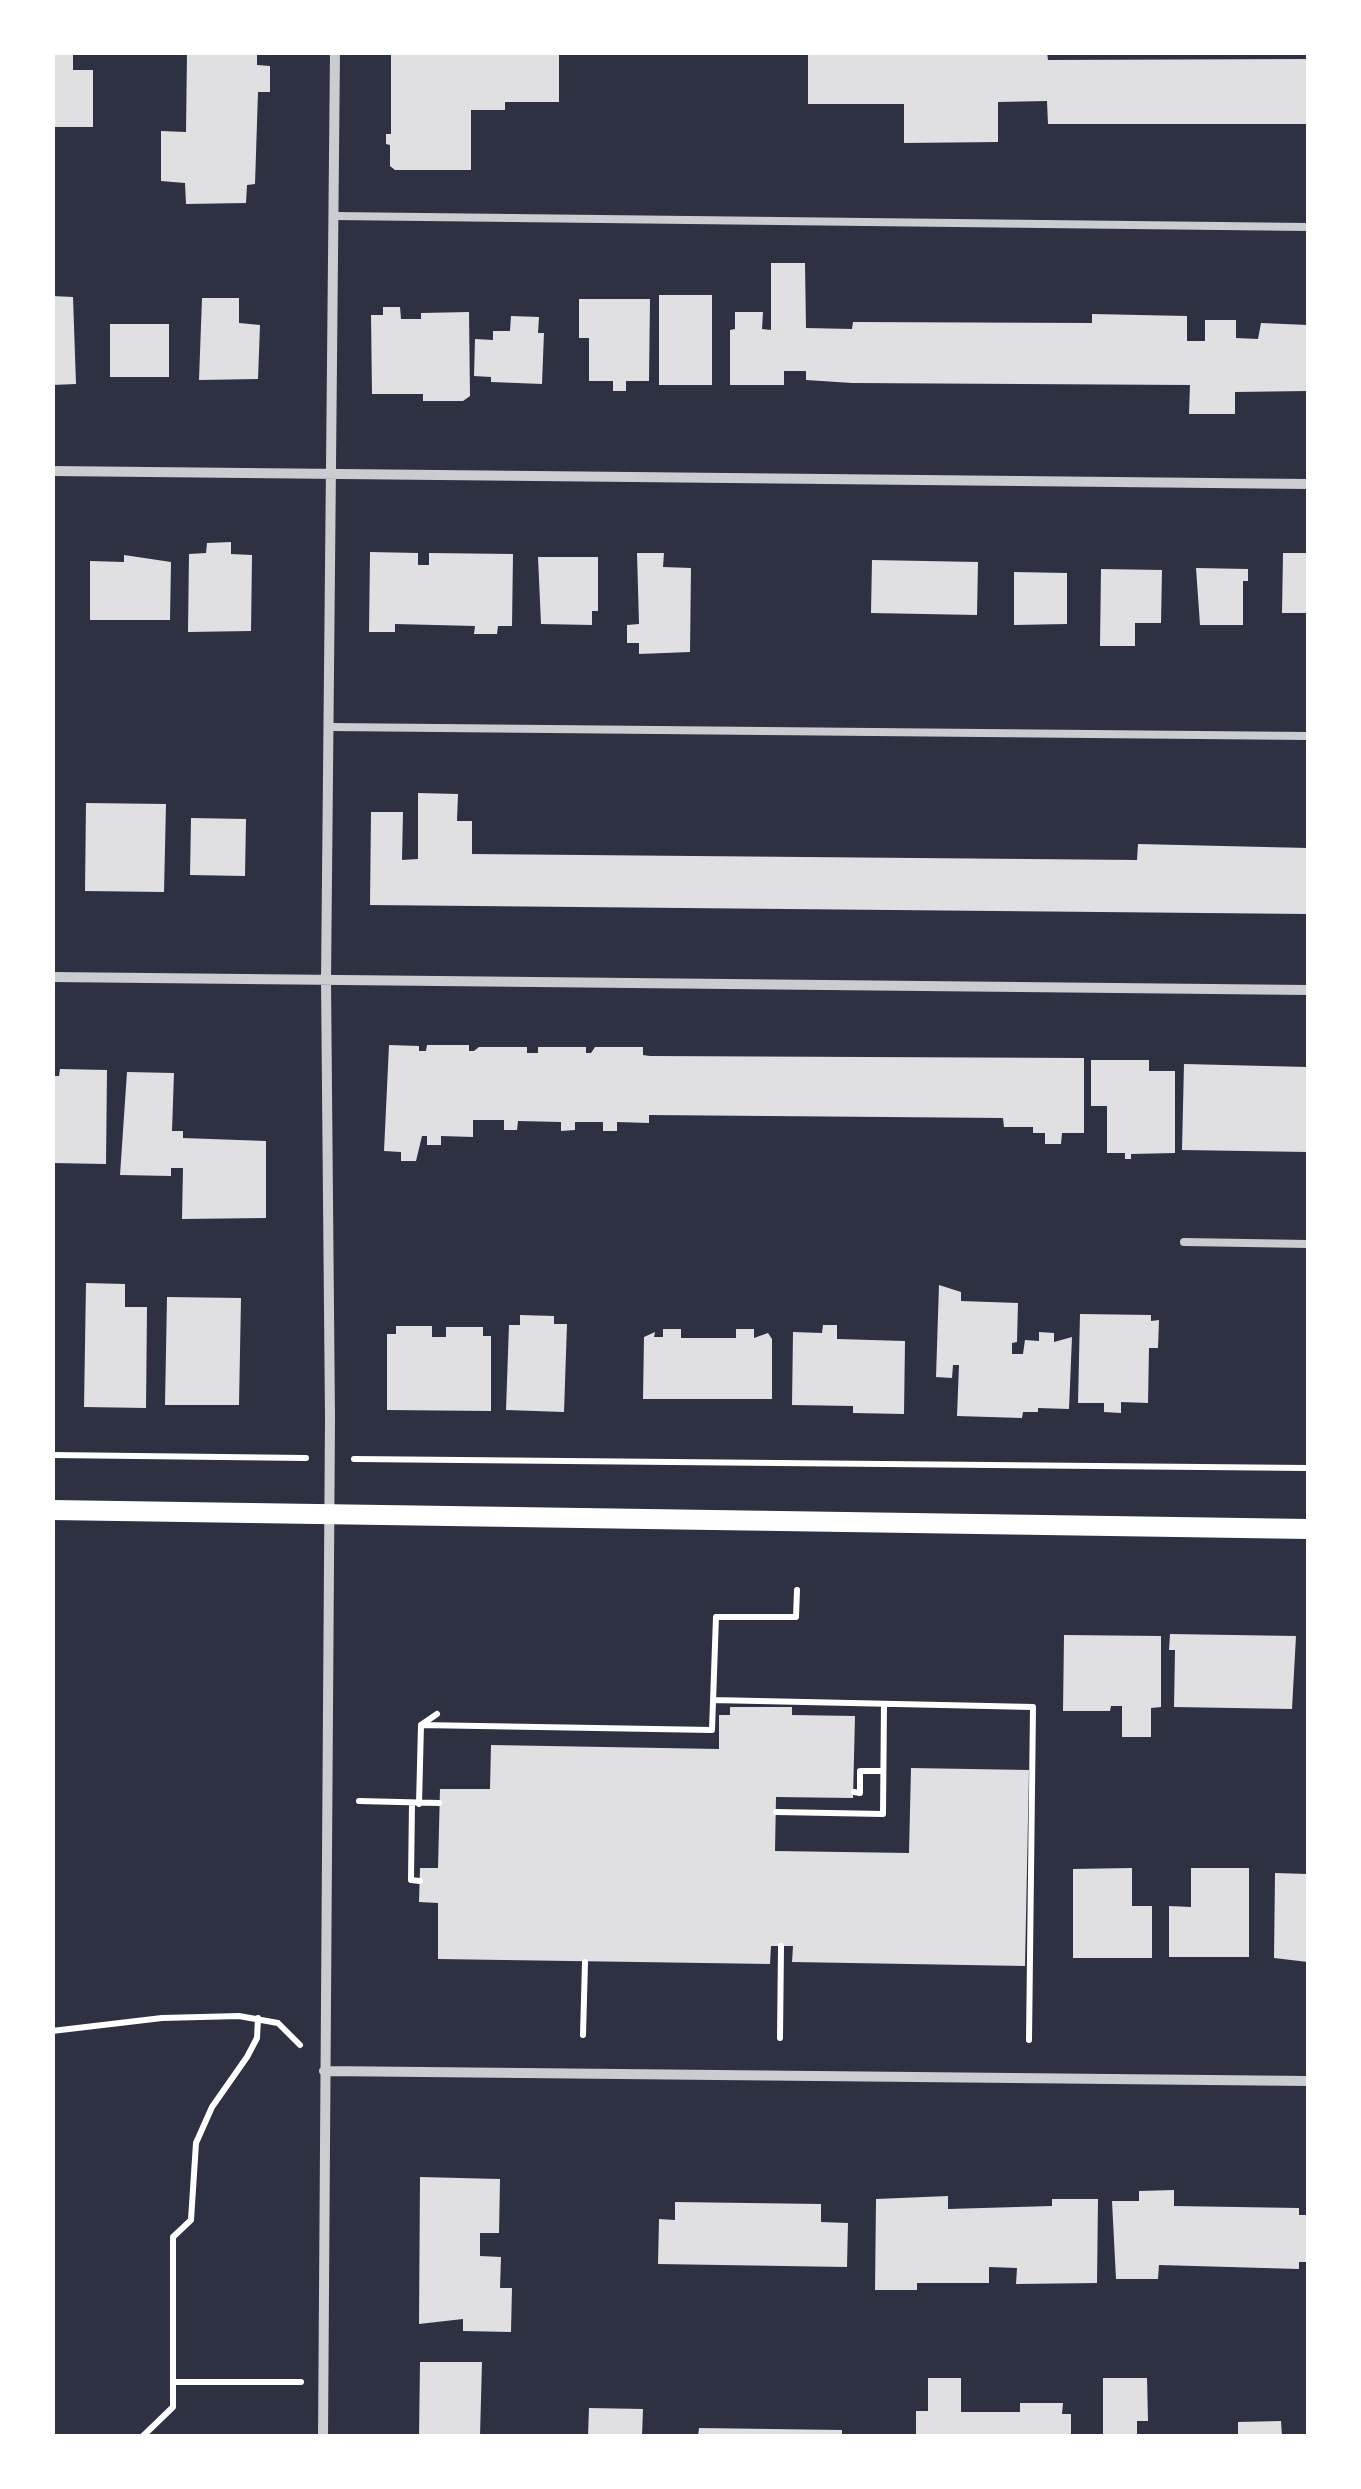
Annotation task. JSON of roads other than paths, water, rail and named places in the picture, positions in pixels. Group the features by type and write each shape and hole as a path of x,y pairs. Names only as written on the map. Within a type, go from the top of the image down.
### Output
{"main road":[{"path":"52,1510 1308,1529"}],"street":[{"path":"324,2436 329,1512 326,980 335,52"},
{"path":"52,471 1308,484"},
{"path":"52,976 1308,990"},
{"path":"324,2071 1308,2081"}],"lane":[{"path":"335,216 1308,227"},
{"path":"330,727 1308,736"},
{"path":"1184,1242 1308,1244"}]}
